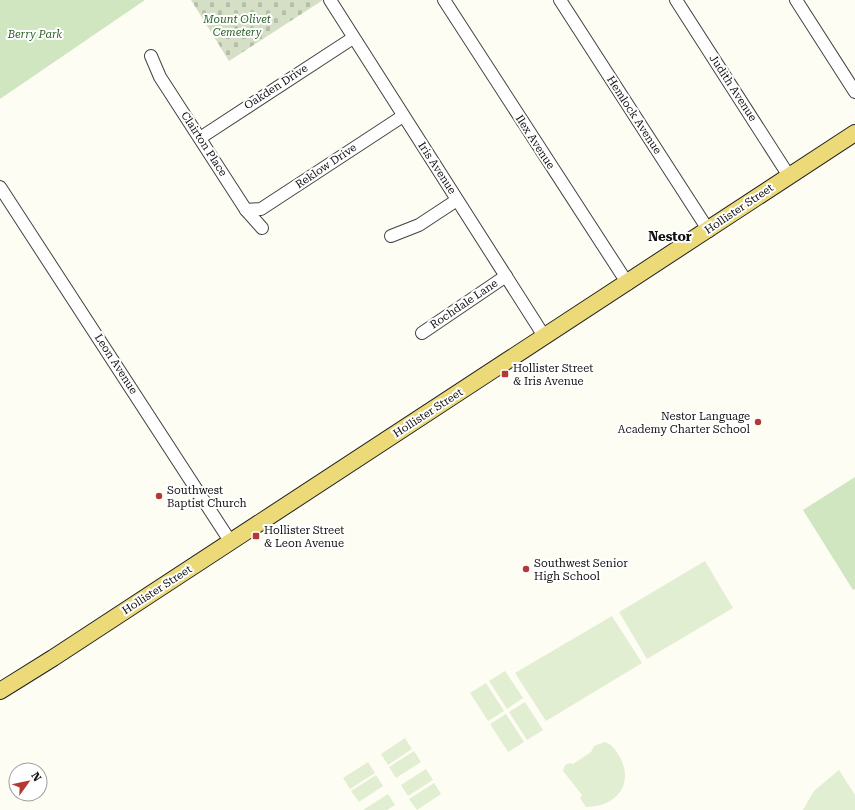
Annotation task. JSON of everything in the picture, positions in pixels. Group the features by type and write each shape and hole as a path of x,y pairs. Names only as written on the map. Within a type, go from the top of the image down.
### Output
{"main road":[{"name":"Hollister Street","path":"0,690 46,663 544,336 628,284 789,176 855,134"}],"street":[{"name":"Iris Avenue","path":"330,0 544,336"},
{"name":"Ilex Avenue","path":"444,0 628,284"},
{"name":"Hemlock Avenue","path":"560,0 709,231"},
{"name":"Judith Avenue","path":"676,0 789,176"},
{"path":"796,0 855,92"},
{"name":"Oakden Drive","path":"200,138 353,38"},
{"name":"Clairton Place","path":"151,56 160,77 246,210 262,228"},
{"name":"Reklow Drive","path":"246,210 261,209 403,116"},
{"name":"Leon Avenue","path":"0,186 230,542"},
{"path":"391,236 419,225 457,200"},
{"name":"Rochdale Lane","path":"422,333 506,276"}],"green space":[{"name":"Berry Park","path":"0,0 145,0 0,99"},
{"name":"Mount Olivet Cemetery","path":"191,0 323,0 229,61"},
{"path":"855,477 855,589 853,590 803,510"},
{"path":"705,561 733,608 647,659 619,612"},
{"path":"612,616 642,663 546,721 515,673"},
{"path":"505,671 523,698 507,709 489,681"},
{"path":"486,683 504,711 488,721 470,693"},
{"path":"525,702 543,730 527,740 509,712"},
{"path":"506,714 524,742 508,752 490,724"},
{"path":"405,738 412,749 388,765 381,754"},
{"path":"605,742 609,744 618,754 623,765 625,775 624,784 614,798 607,803 586,807 580,798 582,795 563,771 565,765 570,763 573,764 591,752 594,746"},
{"path":"414,751 421,762 396,778 389,767"},
{"path":"368,762 375,773 350,789 343,778"},
{"path":"426,769 433,780 408,796 401,785"},
{"path":"839,770 855,795 855,810 803,810 814,791"},
{"path":"376,775 383,786 359,802 351,791"},
{"path":"434,783 441,794 417,810 409,799"},
{"path":"388,794 395,805 387,810 363,810"}],"place":[{"name":"Hollister Street & Iris Avenue","path":"505,374"},
{"name":"Nestor Language Academy Charter School","path":"758,422"},
{"name":"Southwest Baptist Church","path":"159,496"},
{"name":"Hollister Street & Leon Avenue","path":"256,536"},
{"name":"Southwest Senior High School","path":"526,569"}],"district":[{"name":"Nestor","path":"670,236"}]}
